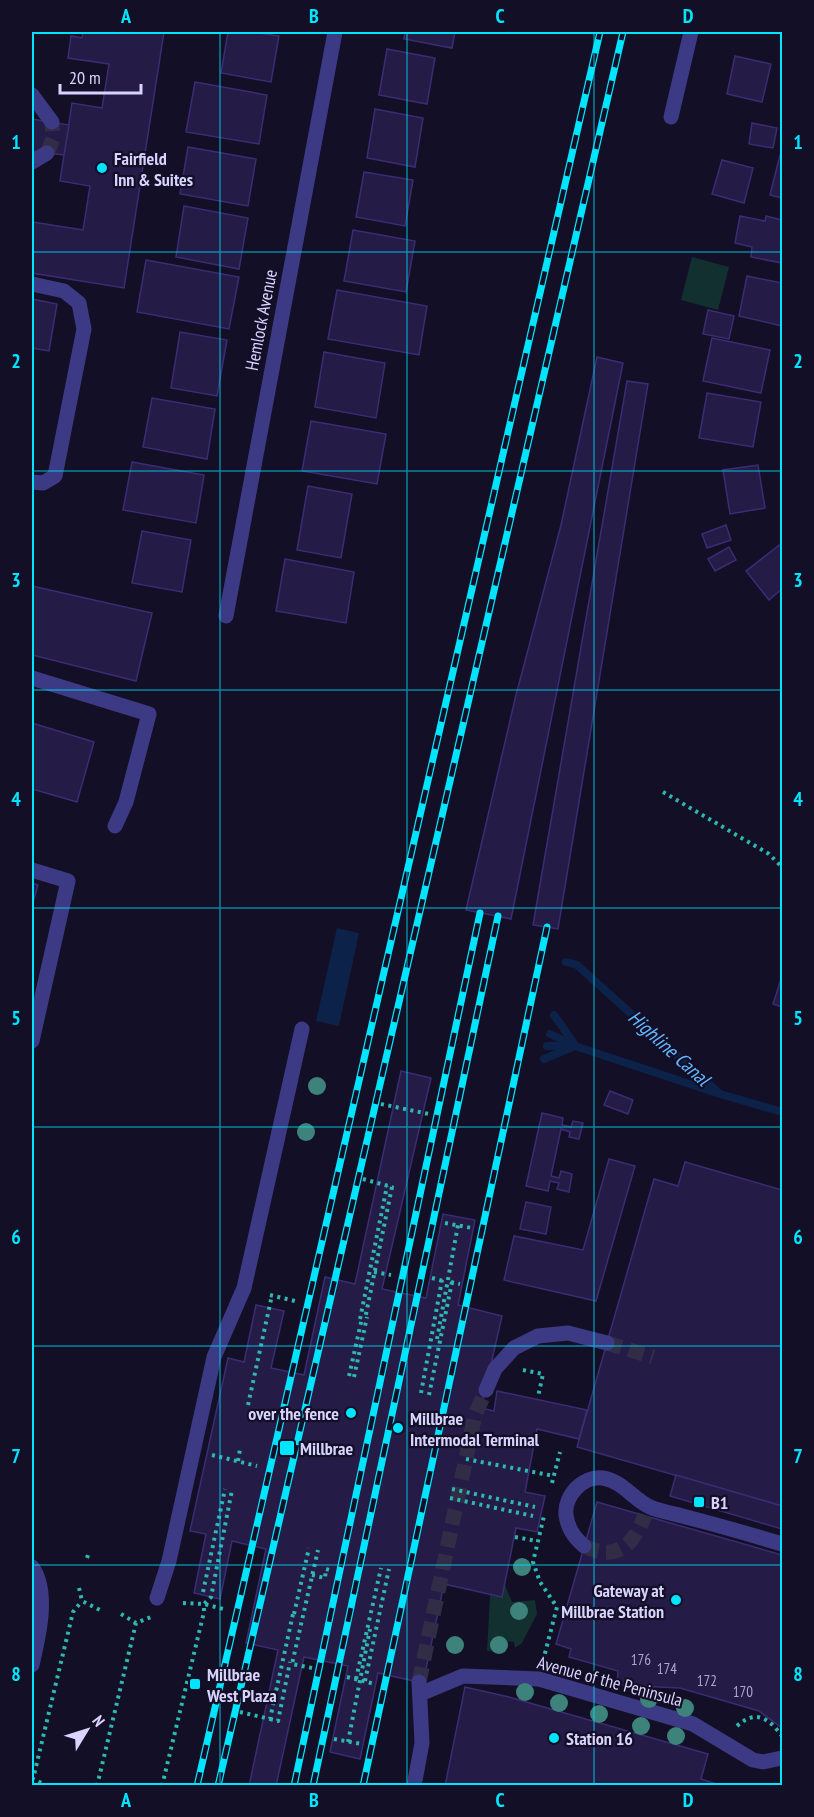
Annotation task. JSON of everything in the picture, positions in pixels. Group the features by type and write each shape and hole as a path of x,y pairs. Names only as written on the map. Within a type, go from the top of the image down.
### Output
{"street":[{"name":"Hemlock Avenue","path":"226,616 335,32"},
{"path":"671,117 691,32"},
{"path":"32,95 52,122"},
{"path":"32,162 47,153"},
{"path":"32,284 64,291 79,303 84,329 55,476 43,483 32,482"},
{"path":"32,678 149,714 126,802 115,826"},
{"path":"32,870 68,881 32,1041"},
{"path":"157,1598 167,1569 214,1357 244,1288 302,1029"},
{"path":"486,1390 495,1369 513,1348 538,1336 568,1333 607,1343"},
{"path":"584,1546 575,1539 569,1529 566,1509 575,1489 589,1480 602,1478 618,1484 647,1511 783,1544"},
{"path":"32,1568 42,1605 40,1630 32,1665"},
{"name":"Avenue of the Peninsula","path":"414,1785 422,1743 419,1688 463,1676 539,1679 693,1724 753,1760 763,1762 783,1758"}],"path":[{"path":"663,792 769,854 783,867"},
{"path":"381,1104 429,1114"},
{"path":"363,1179 392,1187 363,1319"},
{"path":"445,1222 472,1228"},
{"path":"436,1339 458,1226"},
{"path":"351,1377 372,1272 392,1275"},
{"path":"432,1278 460,1284"},
{"path":"421,1393 442,1280"},
{"path":"429,1395 452,1282"},
{"path":"244,1288 299,1302"},
{"path":"248,1405 272,1295"},
{"path":"515,1368 543,1374 538,1397"},
{"path":"238,1461 240,1449"},
{"path":"194,1451 257,1466"},
{"path":"551,1486 560,1452"},
{"path":"466,1459 554,1476"},
{"path":"203,1592 225,1489"},
{"path":"452,1489 535,1508"},
{"path":"162,1785 204,1612 204,1604 211,1597 232,1490"},
{"path":"450,1498 533,1516"},
{"path":"539,1679 557,1607 540,1582 533,1562 547,1506"},
{"path":"515,1537 538,1542"},
{"path":"309,1548 284,1662 312,1668"},
{"path":"292,1664 318,1550"},
{"path":"87,1558 89,1552"},
{"path":"356,1679 381,1568"},
{"path":"312,1575 325,1578 326,1569 333,1571"},
{"path":"364,1681 389,1569"},
{"path":"79,1588 82,1601"},
{"path":"82,1601 102,1611"},
{"path":"48,1785 32,1779 73,1612 82,1601"},
{"path":"183,1603 204,1604 227,1610"},
{"path":"121,1614 136,1623"},
{"path":"270,1719 293,1614"},
{"path":"136,1623 151,1616"},
{"path":"240,1712 278,1721 300,1617"},
{"path":"97,1785 136,1623"},
{"path":"348,1742 370,1629"},
{"path":"347,1677 375,1684"},
{"path":"741,1723 764,1716 783,1737"},
{"path":"334,1739 362,1744"}],"green space":[{"path":"692,257 729,267 718,310 681,300"},
{"path":"491,1579 503,1580 512,1602 535,1600 537,1614 522,1643 515,1648 514,1642 493,1639 491,1640 493,1651 487,1651"}],"water":[{"path":"337,928 359,933 339,1026 316,1021"}],"building":[{"name":"Fairfield Inn & Suites","path":"83,32 164,32 124,288 32,273 32,222 83,230 90,186 60,181 72,103 102,108 109,64 68,58 71,36 82,38"},
{"path":"228,32 253,32 279,36 271,82 221,73"},
{"path":"405,32 455,32 452,48 404,39"},
{"path":"387,49 435,58 427,104 379,95"},
{"path":"735,56 771,64 762,102 727,94"},
{"path":"195,82 267,95 259,144 186,132"},
{"path":"375,109 423,118 415,167 367,158"},
{"path":"32,119 69,125 64,155 32,151"},
{"path":"752,123 777,128 773,148 749,144"},
{"path":"188,147 256,159 248,206 180,194"},
{"path":"780,155 782,155 782,198 770,195"},
{"path":"722,160 753,168 744,203 712,194"},
{"path":"364,172 413,180 405,226 356,217"},
{"path":"184,206 248,218 239,269 176,257"},
{"path":"740,216 765,221 766,216 782,220 782,263 751,257 752,247 735,243"},
{"path":"353,230 415,241 406,292 344,281"},
{"path":"146,260 239,277 229,329 137,312"},
{"path":"747,276 782,283 782,326 739,316"},
{"path":"337,290 427,306 419,355 328,339"},
{"path":"32,299 57,304 49,351 32,348"},
{"path":"708,310 734,316 729,339 703,334"},
{"path":"180,332 227,340 217,396 171,388"},
{"path":"712,338 770,350 761,393 703,381"},
{"path":"324,352 385,363 376,418 315,407"},
{"path":"597,357 623,363 511,919 466,910 515,699 561,525"},
{"path":"627,381 648,384 558,929 533,925"},
{"path":"707,393 761,402 753,447 699,438"},
{"path":"152,398 215,409 207,459 143,447"},
{"path":"311,421 386,434 377,484 302,471"},
{"path":"132,462 204,475 196,523 123,510"},
{"path":"758,465 765,508 730,514 723,470"},
{"path":"308,486 352,494 341,558 297,550"},
{"path":"726,525 731,540 707,548 702,534"},
{"path":"142,531 191,540 182,592 132,583"},
{"path":"782,543 782,589 769,600 746,571"},
{"path":"729,547 736,560 715,571 708,559"},
{"path":"285,559 354,572 346,623 276,611"},
{"path":"32,586 152,613 136,681 32,655"},
{"path":"32,723 94,742 77,802 32,789"},
{"path":"32,883 38,885 32,906"},
{"path":"782,976 782,1007 773,1004"},
{"name":"Millbrae Intermodal Terminal","path":"401,1071 431,1078 382,1289 426,1298 443,1214 475,1220 458,1305 502,1316 481,1408 494,1411 497,1391 587,1410 579,1439 537,1429 525,1492 545,1496 537,1532 516,1528 502,1597 444,1584 423,1683 378,1673 360,1759 330,1752 348,1666 304,1657 276,1786 249,1786 278,1650 246,1643 266,1549 232,1541 220,1599 194,1593 206,1534 190,1531 228,1358 244,1362 256,1305 284,1311 271,1368 304,1375 325,1277 355,1284"},
{"path":"610,1091 633,1100 628,1114 604,1105"},
{"path":"542,1113 563,1118 562,1125 571,1127 573,1121 583,1123 579,1139 569,1137 570,1132 561,1129 551,1176 559,1178 561,1171 572,1174 569,1192 557,1189 559,1183 550,1181 548,1191 526,1186"},
{"path":"609,1159 635,1166 596,1301 504,1280 514,1236 583,1250"},
{"path":"685,1162 782,1190 782,1506 577,1447 654,1179 678,1186"},
{"path":"526,1202 551,1207 546,1234 520,1229"},
{"path":"676,1475 782,1506 782,1529 670,1496"},
{"name":"Gateway at Millbrae Station","path":"597,1502 782,1555 782,1728 759,1711 680,1688 617,1685 618,1671 569,1657 571,1649 556,1644"},
{"name":"Station 16","path":"465,1687 509,1697 708,1754 701,1779 723,1786 445,1786"}],"waterway":[{"name":"Highline Canal","path":"566,962 577,965 720,1094 782,1112"},
{"path":"554,1015 575,1045"},
{"path":"550,1034 575,1046 717,1093"},
{"path":"547,1046 571,1046"},
{"path":"544,1059 575,1046"}],"tunnel":[{"path":"47,153 53,139 52,122"},
{"path":"607,1343 653,1357"},
{"path":"419,1682 475,1415 486,1390"},
{"path":"584,1546 606,1552 623,1548 635,1535 645,1515"}],"railway":[{"path":"197,1786 600,32"},
{"path":"218,1786 623,32"},
{"path":"294,1786 480,913"},
{"path":"313,1786 498,916"},
{"path":"363,1786 547,927"}],"place":[{"name":"Fairfield Inn & Suites","path":"102,168"},
{"name":"over the fence","path":"351,1413"},
{"name":"Millbrae Intermodal Terminal","path":"398,1428"},
{"name":"Millbrae","path":"287,1448"},
{"name":"B1","path":"699,1502"},
{"name":"Gateway at Millbrae Station","path":"676,1600"},
{"name":"Millbrae West Plaza","path":"195,1684"},
{"name":"Station 16","path":"554,1738"}]}
